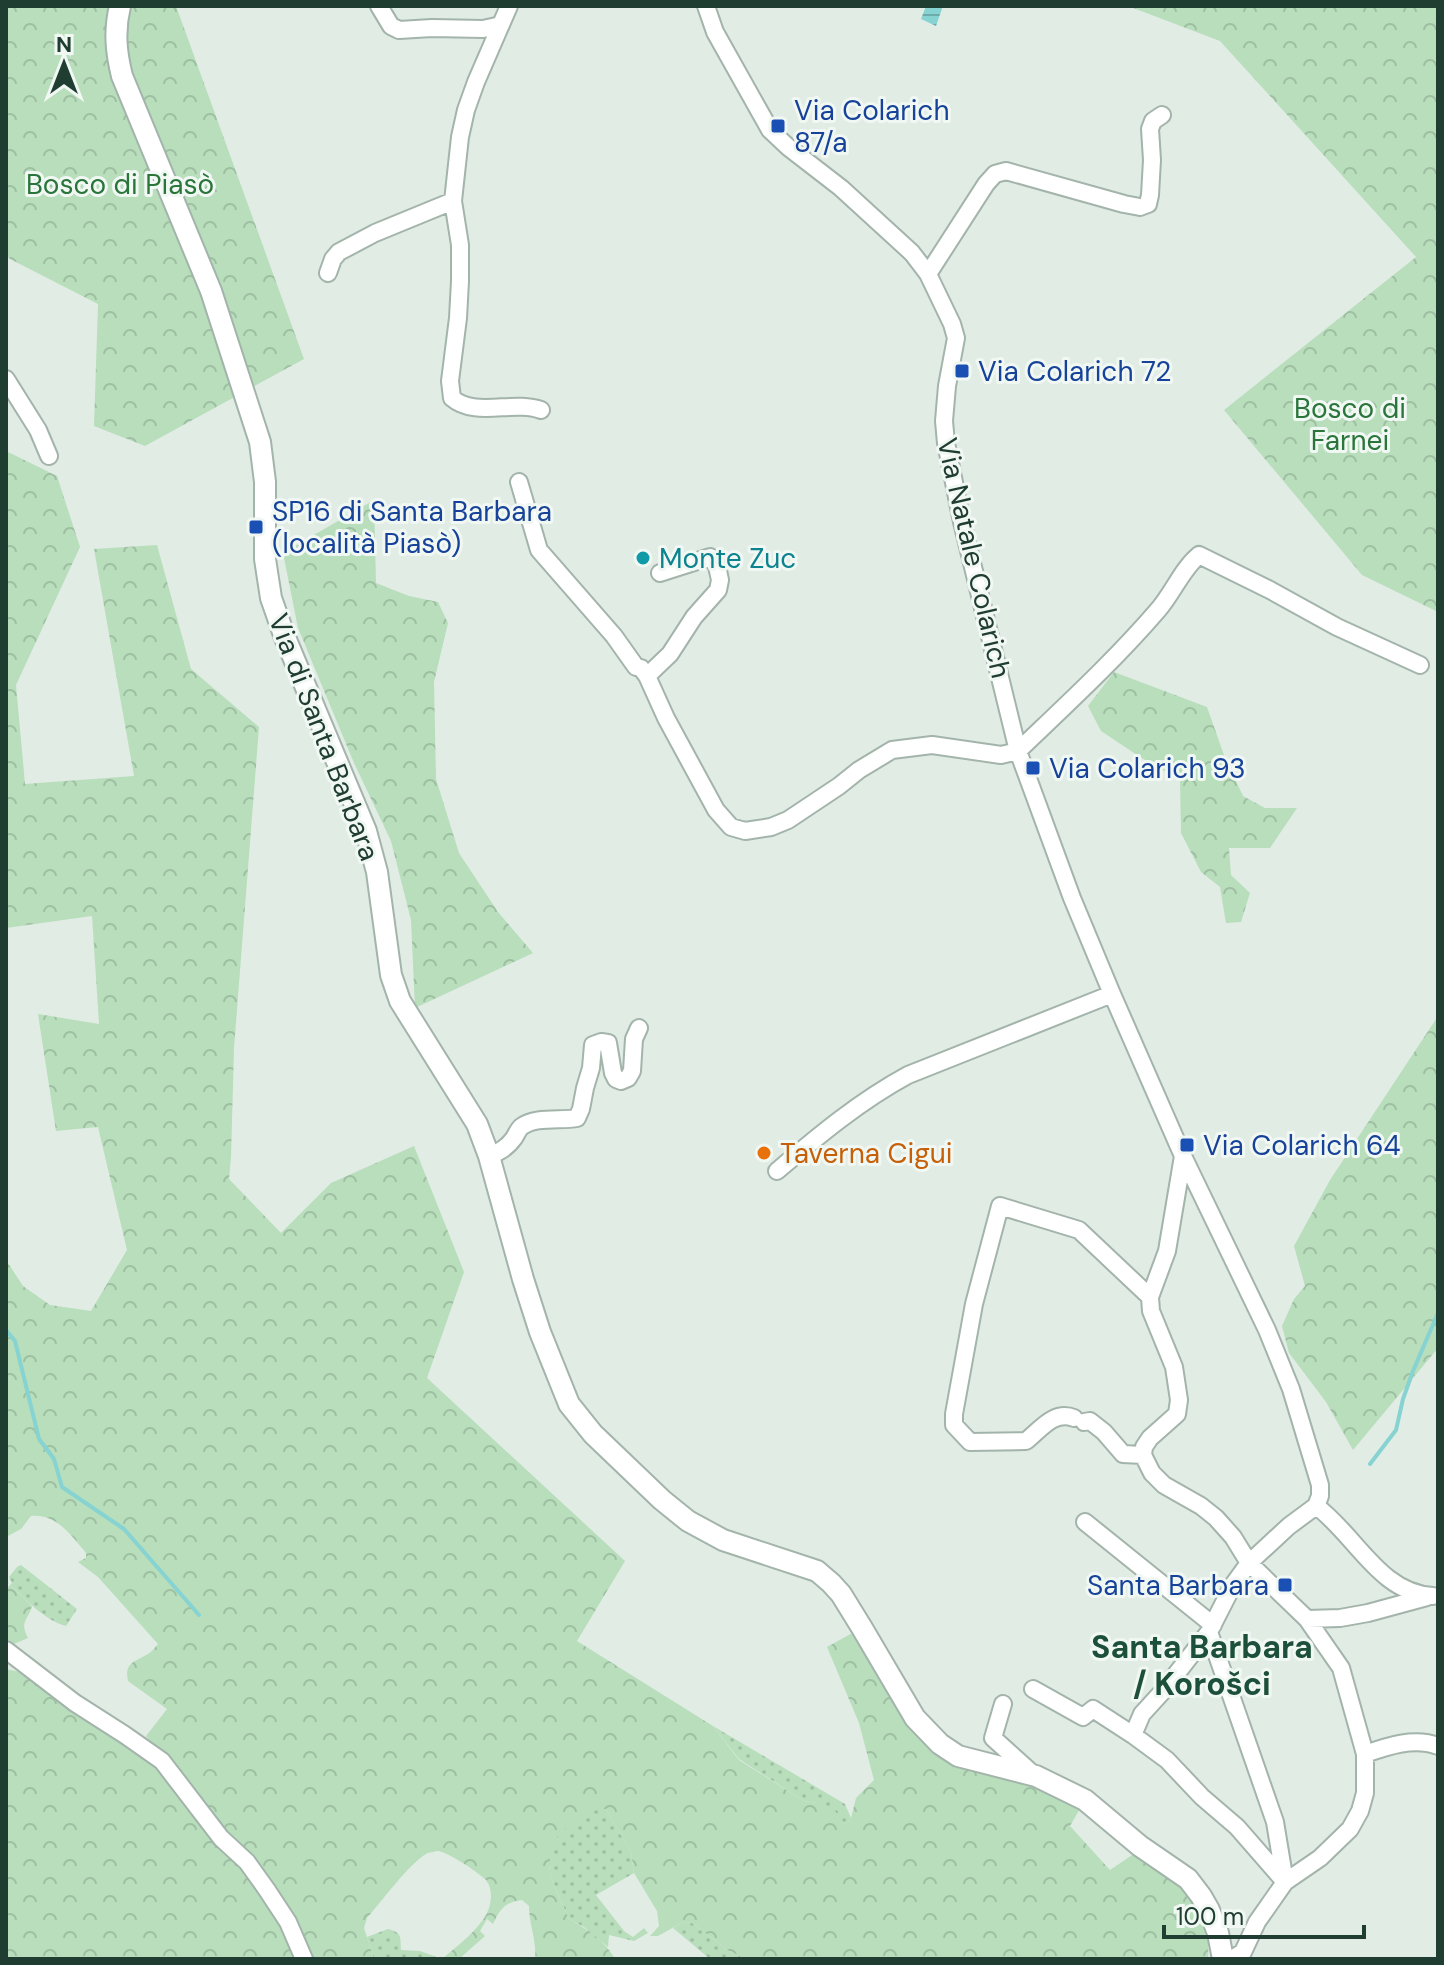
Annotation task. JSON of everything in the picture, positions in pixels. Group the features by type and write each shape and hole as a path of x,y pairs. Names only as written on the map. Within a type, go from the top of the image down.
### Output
{"street":[{"name":"Via di Santa Barbara","path":"120,6 115,37 122,76 211,291 260,442 265,482 265,559 271,598 366,831 377,872 391,975 400,1001 477,1124 540,1332 569,1404 634,1474 688,1521 723,1540 817,1571 831,1583 915,1718 940,1744 958,1756 1036,1776 1082,1792 1140,1846 1188,1879 1209,1910 1223,1959"},
{"path":"379,6 391,26 399,30 483,29 501,25"},
{"path":"509,6 476,82 460,137 453,201 460,245 460,281 450,381 452,398 459,404 475,407 530,406 541,410"},
{"name":"Via Natale Colarich","path":"706,6 715,32 770,130 841,188 912,253 928,274 943,304 956,338 947,386 946,443 962,522 1018,751 1072,898 1112,994 1183,1156 1267,1330 1291,1389 1320,1485 1316,1506"},
{"path":"928,274 995,174 1006,171 1124,204 1140,207 1148,204 1152,160 1150,129 1153,121 1162,115"},
{"path":"328,273 339,252 375,233 453,201"},
{"path":"6,379 38,430 49,456"},
{"path":"519,482 539,550 614,636 636,667 647,676 716,810 731,827 745,831 771,827 788,820 892,750 932,745 1001,755 1018,751 1113,659 1160,608 1199,555 1337,627 1420,665"},
{"path":"647,676 670,654 694,617 718,590 720,580 717,566 710,557 660,573"},
{"path":"777,1171 850,1111 898,1080 1112,994"},
{"path":"489,1156 502,1151 519,1128 554,1119 577,1118 591,1068 593,1045 608,1043 616,1079 621,1081 628,1078 632,1071 634,1039 639,1028"},
{"path":"1183,1156 1167,1251 1150,1297 1151,1311 1174,1367 1179,1400 1177,1414 1150,1438 1143,1455 1152,1473 1164,1485 1216,1518 1233,1537 1249,1563 1307,1619 1341,1668 1365,1754 1365,1793 1350,1829 1320,1858 1285,1882 1257,1922 1243,1952 1232,1959"},
{"path":"1143,1455 1123,1454 1090,1421 1066,1415 1055,1416 1026,1441 970,1442 954,1425 954,1414 974,1304 1000,1206 1079,1230 1150,1297"},
{"path":"1133,1735 1142,1714 1211,1629 1233,1585 1249,1563 1316,1506 1384,1575 1415,1593 1433,1596 1368,1613 1307,1619"},
{"path":"1085,1522 1211,1629 1275,1822 1285,1882"},
{"path":"6,1650 75,1703 162,1761 221,1838 247,1862 288,1922 304,1959"},
{"path":"1033,1689 1083,1717 1093,1709 1167,1760 1202,1797 1237,1827 1285,1882"},
{"path":"1003,1704 993,1738 1036,1776"},
{"path":"1365,1754 1388,1746 1420,1742 1438,1746"}],"green space":[{"name":"Bosco di Piasò","path":"6,6 176,6 304,359 145,446 94,426 98,304 10,259 6,254"},
{"name":"Bosco di Farnei","path":"1128,6 1438,6 1438,612 1362,575 1224,410 1416,257 1220,41"},
{"path":"6,451 57,476 80,547 16,685 25,784 134,776 94,549 157,545 191,669 259,727 234,1048 229,1179 281,1233 331,1183 414,1146 464,1272 427,1378 625,1561 577,1641 713,1726 739,1760 804,1801 835,1811 846,1825 856,1798 874,1780 859,1723 827,1647 856,1631 914,1723 1081,1807 1070,1826 1110,1870 1138,1851 1189,1889 1209,1929 1208,1959 746,1959 729,1951 692,1923 683,1922 658,1936 650,1936 659,1926 657,1911 634,1873 631,1852 606,1809 588,1814 559,1834 549,1856 557,1893 569,1919 595,1936 615,1959 535,1959 529,1906 522,1900 504,1907 493,1924 487,1919 480,1931 485,1936 459,1959 442,1959 483,1919 488,1912 491,1894 488,1882 482,1877 438,1851 426,1854 412,1866 367,1918 364,1928 374,1959 312,1959 292,1917 266,1878 146,1736 167,1709 128,1681 127,1675 132,1663 158,1644 98,1577 78,1562 86,1558 86,1553 56,1522 31,1516 21,1529 6,1537 6,1260 23,1286 50,1305 91,1311 127,1250 98,1127 56,1131 38,1014 99,1024 92,916 6,928"},
{"path":"374,500 376,583 409,596 438,602 448,623 434,682 436,779 459,853 498,912 533,953 415,1008 411,920 391,841 354,763 298,628 283,553"},
{"path":"1114,672 1207,707 1225,758 1243,796 1265,808 1297,808 1270,848 1229,848 1231,875 1250,893 1241,922 1226,923 1220,887 1201,872 1181,833 1180,780 1101,731 1088,706"},
{"path":"1438,1016 1438,1348 1353,1450 1326,1402 1289,1353 1282,1326 1294,1299 1305,1286 1294,1246 1330,1180"},
{"path":"21,1565 77,1609 66,1626 43,1614 10,1585 9,1577"},
{"path":"10,1585 32,1606 24,1624 28,1638 14,1644 6,1638 6,1590"},
{"path":"6,1669 38,1676 136,1742 248,1872 283,1924 299,1959 6,1959"},
{"path":"713,1726 845,1804 851,1818 846,1825 818,1803 804,1801 739,1759"},
{"path":"597,1808 606,1809 631,1852 634,1873 596,1895 624,1931 633,1937 644,1928 648,1933 634,1941 609,1935 608,1947 569,1919 555,1887 549,1863 549,1852 560,1832"},
{"path":"683,1922 692,1923 729,1951 746,1959 710,1959 673,1928"},
{"path":"388,1929 398,1934 401,1950 420,1951 442,1959 374,1959 367,1937"}],"water":[{"path":"926,6 943,6 936,26 921,19"}],"waterway":[{"path":"1370,1464 1396,1430 1413,1371 1438,1313"},
{"path":"6,1330 15,1341 39,1439 54,1459 62,1487 124,1529 199,1615"}],"place":[{"name":"Via Colarich 87/a","path":"778,126"},
{"name":"Via Colarich 72","path":"962,371"},
{"name":"SP16 di Santa Barbara (località Piasò)","path":"256,527"},
{"name":"Monte Zuc","path":"643,558"},
{"name":"Via Colarich 93","path":"1033,768"},
{"name":"Via Colarich 64","path":"1187,1145"},
{"name":"Taverna Cigui","path":"764,1153"},
{"name":"Santa Barbara","path":"1285,1585"}],"district":[{"name":"Santa Barbara / Korošci","path":"1202,1666"}]}
